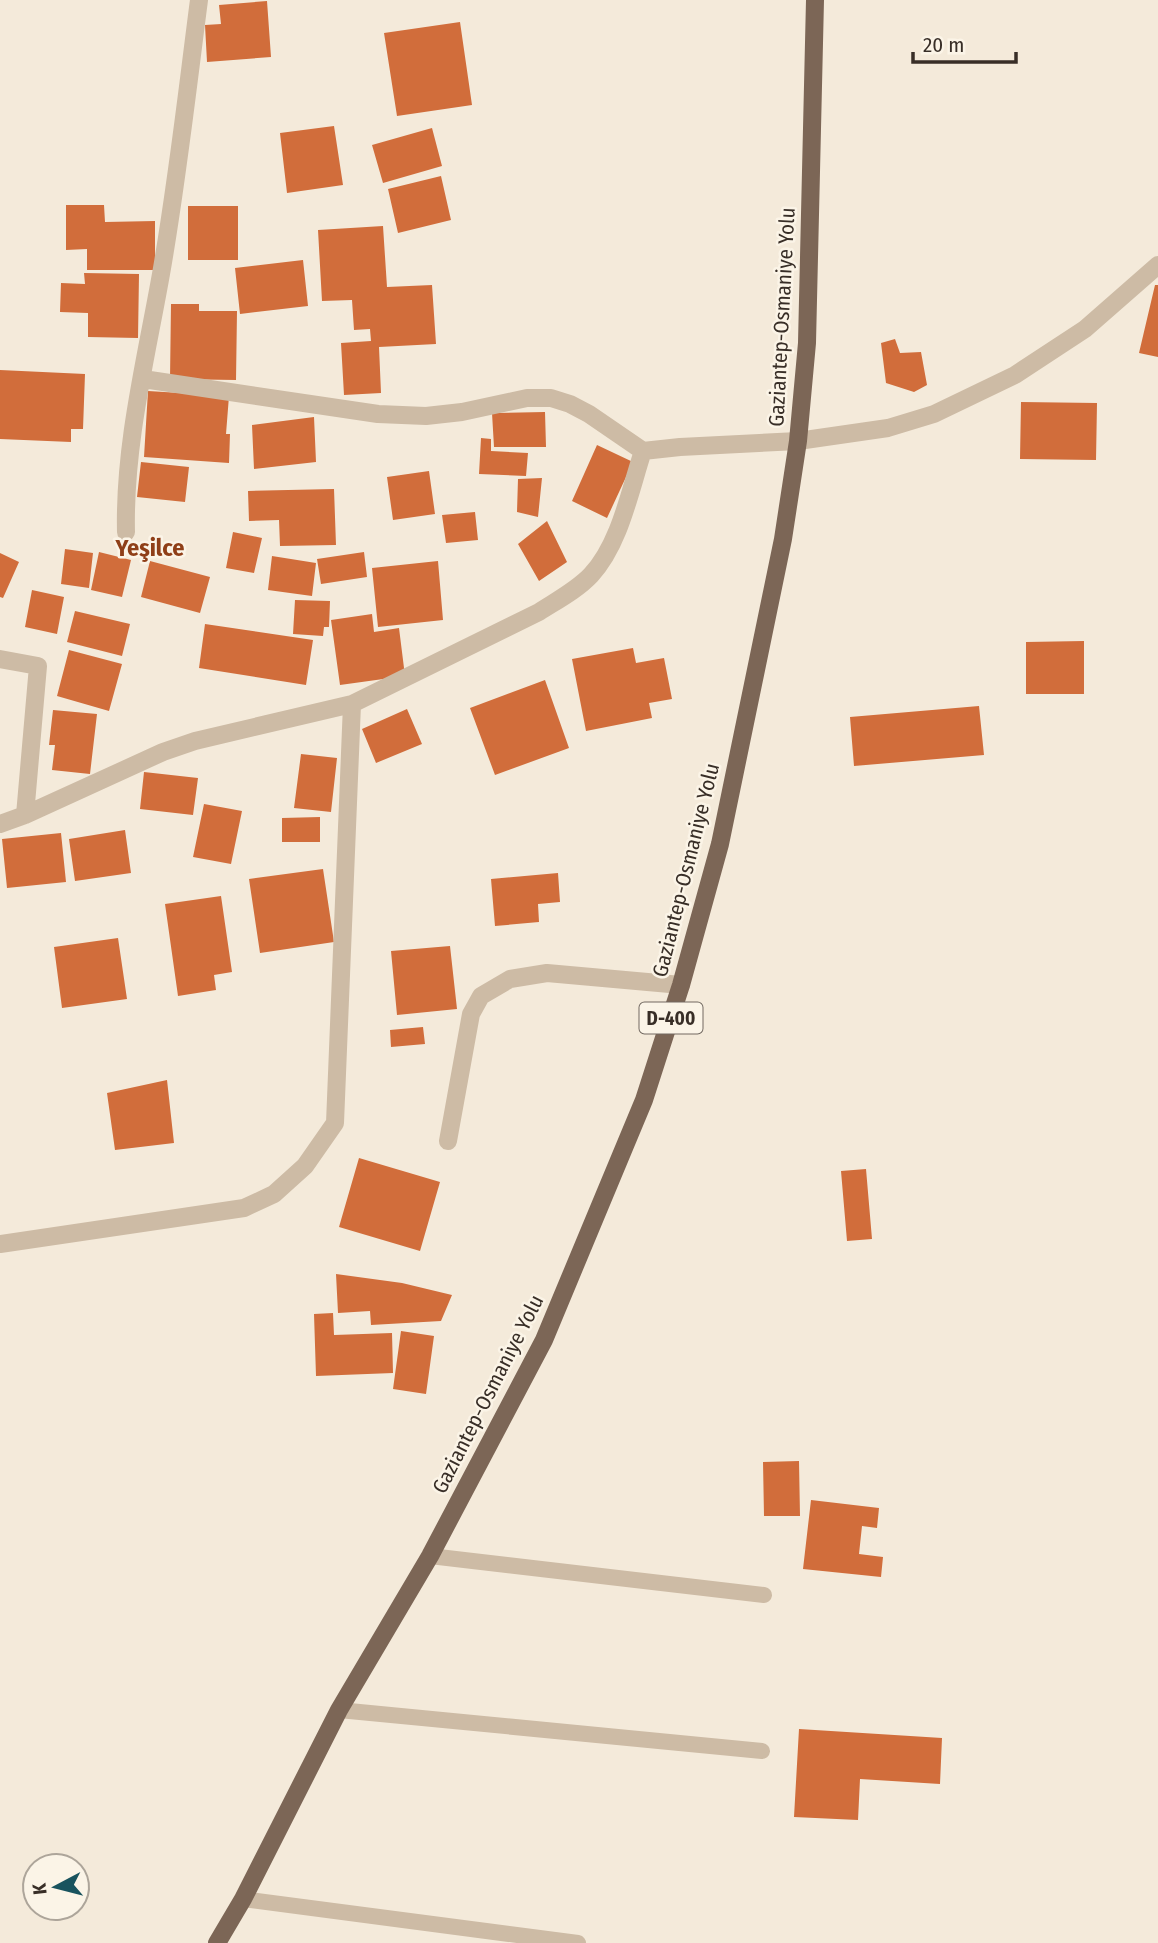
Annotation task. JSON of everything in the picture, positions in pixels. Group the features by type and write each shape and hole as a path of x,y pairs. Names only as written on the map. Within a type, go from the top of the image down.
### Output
{"main road":[{"name":"Gaziantep-Osmaniye Yolu","path":"217,1943 243,1899 339,1710 430,1556 544,1340 644,1100 681,985 720,844 783,539 798,441 807,343 815,0"}],"street":[{"path":"126,532 125,492 173,204 199,0"},
{"path":"143,379 378,414 426,416 462,412 527,398 551,398 590,414 643,451 798,441 888,428 934,414 1003,381 1085,330 1158,265"},
{"path":"0,824 163,752 195,741 352,704 539,612 591,575 611,548 643,451"},
{"path":"0,659 38,666 25,815"},
{"path":"0,1244 244,1208 274,1194 305,1166 335,1123 352,704"},
{"path":"448,1141 471,1014 481,996 510,979 547,973 681,985"}],"lane":[{"path":"430,1556 764,1595"},
{"path":"339,1710 762,1751"},
{"path":"243,1899 578,1943"}],"building":[{"path":"267,1 271,57 207,62 205,25 221,24 219,5"},
{"path":"460,22 472,105 397,116 384,33"},
{"path":"334,126 343,185 287,193 280,133"},
{"path":"432,128 442,166 383,183 372,145"},
{"path":"441,176 451,220 398,233 388,189"},
{"path":"66,205 104,205 105,222 155,221 155,270 87,270 87,249 66,250"},
{"path":"188,206 238,206 238,260 188,260"},
{"path":"383,226 387,287 432,285 436,344 379,347 381,393 344,395 341,343 371,341 370,329 354,330 352,300 322,301 318,230"},
{"path":"303,260 308,306 240,314 235,268"},
{"path":"84,273 139,274 138,338 88,337 88,313 60,312 61,283 85,284"},
{"path":"1155,285 1158,285 1158,357 1139,353"},
{"path":"171,304 199,304 199,311 237,311 236,380 170,379"},
{"path":"895,339 900,353 921,352 927,385 914,392 886,383 881,343"},
{"path":"0,370 85,374 83,429 71,429 71,442 0,439"},
{"path":"148,391 229,396 226,434 230,434 229,463 144,457"},
{"path":"1021,402 1097,403 1096,460 1020,459"},
{"path":"545,412 546,447 494,447 492,413"},
{"path":"314,417 316,462 254,469 252,425"},
{"path":"481,438 491,439 491,451 528,453 526,476 479,474"},
{"path":"597,445 633,462 607,518 572,501"},
{"path":"141,462 189,467 185,502 137,497"},
{"path":"429,471 435,514 393,520 387,477"},
{"path":"542,478 538,517 517,512 518,479"},
{"path":"334,489 336,545 280,546 279,520 249,521 248,491"},
{"path":"475,512 478,540 446,543 442,515"},
{"path":"547,521 567,562 539,581 518,544"},
{"path":"233,532 262,538 254,573 226,568"},
{"path":"65,549 93,553 89,588 61,584"},
{"path":"99,552 131,560 122,597 91,590"},
{"path":"364,552 367,577 321,584 317,559"},
{"path":"0,553 19,562 3,598 0,597"},
{"path":"272,556 316,563 312,596 268,590"},
{"path":"150,561 210,577 200,613 141,597"},
{"path":"438,561 443,620 378,627 372,568"},
{"path":"32,590 64,597 57,634 25,627"},
{"path":"295,600 330,601 329,627 324,627 323,636 293,634"},
{"path":"75,611 130,624 122,656 67,642"},
{"path":"372,614 374,632 399,628 405,676 340,685 331,620"},
{"path":"205,624 313,640 306,685 199,668"},
{"path":"1084,641 1084,694 1026,694 1026,642"},
{"path":"633,648 636,663 664,658 672,699 649,703 652,718 586,731 572,659"},
{"path":"69,650 122,664 109,711 57,696"},
{"path":"545,680 569,748 495,775 470,708"},
{"path":"979,706 984,755 854,766 850,717"},
{"path":"407,709 422,744 376,763 362,729"},
{"path":"53,710 97,714 90,774 52,770 55,745 49,745"},
{"path":"301,754 337,758 331,812 294,808"},
{"path":"144,772 198,778 193,815 140,809"},
{"path":"204,804 242,811 231,864 193,857"},
{"path":"320,817 320,842 282,842 282,818"},
{"path":"125,830 131,873 75,881 69,839"},
{"path":"61,833 66,882 7,888 2,839"},
{"path":"323,869 334,942 260,953 249,879"},
{"path":"558,873 560,902 538,904 539,922 495,926 491,879"},
{"path":"221,896 232,972 214,975 216,990 178,996 165,904"},
{"path":"118,938 127,999 62,1008 54,947"},
{"path":"450,946 457,1009 397,1015 391,951"},
{"path":"423,1027 425,1044 391,1047 390,1030"},
{"path":"167,1080 174,1143 115,1150 107,1093"},
{"path":"359,1158 440,1182 420,1251 339,1227"},
{"path":"866,1169 872,1239 847,1241 841,1171"},
{"path":"336,1274 402,1283 452,1295 441,1321 371,1325 370,1311 338,1313"},
{"path":"333,1313 334,1335 392,1333 393,1373 316,1376 314,1314"},
{"path":"401,1331 434,1336 426,1394 393,1389"},
{"path":"799,1461 800,1516 764,1516 763,1462"},
{"path":"811,1500 879,1508 877,1528 862,1526 859,1554 883,1557 881,1577 803,1569"},
{"path":"799,1729 942,1738 940,1784 860,1779 858,1820 794,1817"}],"district":[{"name":"Yeşilce","path":"150,548"}]}
